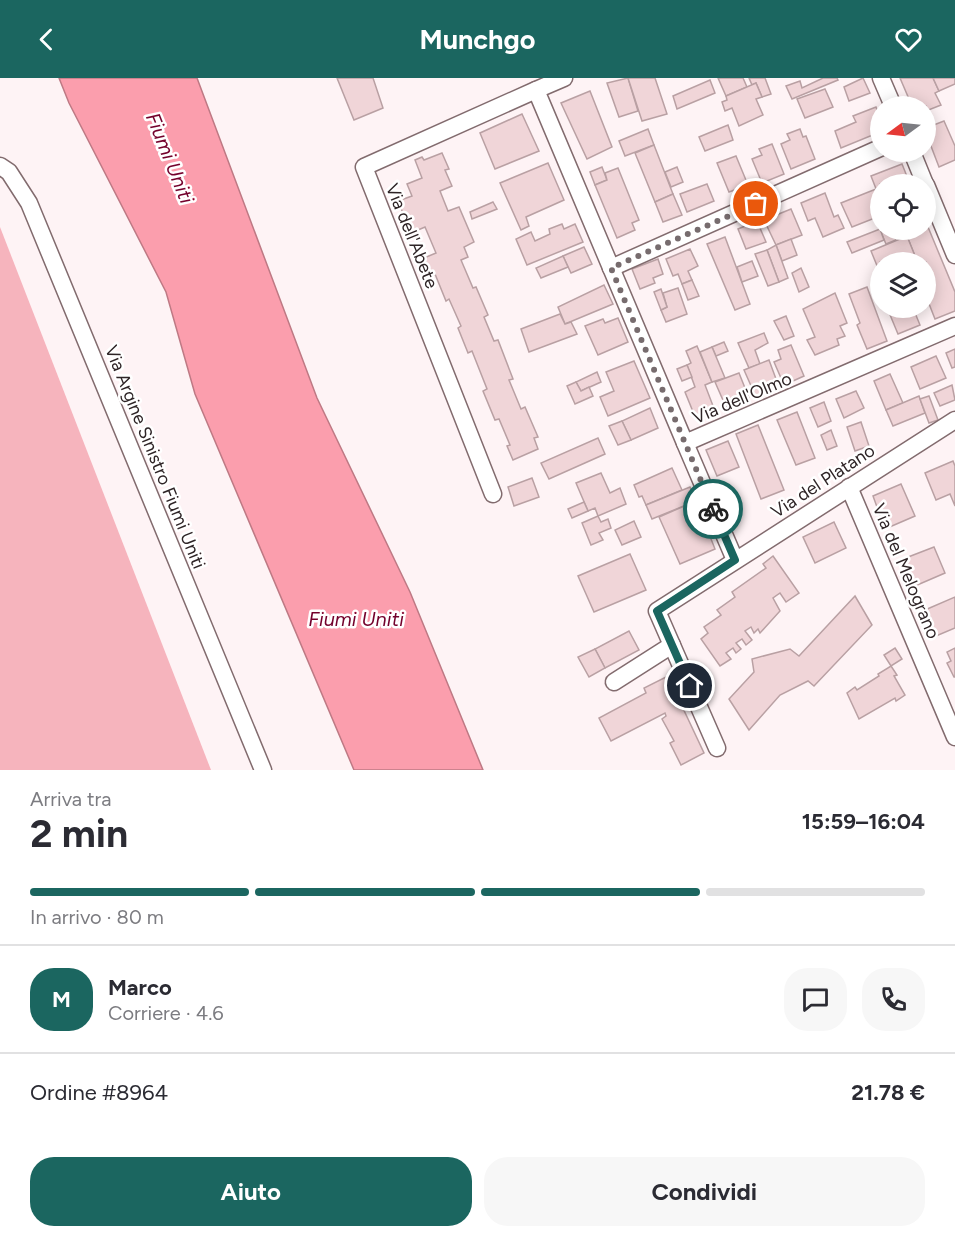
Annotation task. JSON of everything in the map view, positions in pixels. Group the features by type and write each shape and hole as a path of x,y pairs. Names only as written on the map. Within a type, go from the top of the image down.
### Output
{"street":[{"name":"Via dell'Abete","path":"494,494 364,167 564,78"},
{"path":"880,78 888,96"},
{"path":"536,90 611,268 870,152"},
{"name":"Via Argine Sinistro Fiumi Uniti","path":"0,166 9,172 29,203 263,770"},
{"path":"936,211 955,255"},
{"name":"Via dell'Olmo","path":"611,268 685,443 955,326"},
{"name":"Via del Platano","path":"717,748 657,611 955,420"},
{"path":"685,443 735,560"},
{"name":"Via del Melograno","path":"849,487 955,737"},
{"path":"614,682 672,645"}],"shaded area":[{"path":"0,227 211,770 0,770"}],"water":[{"name":"Fiumi Uniti","path":"59,78 197,78 317,398 410,592 483,770 354,770 195,394 166,292 69,103"}],"building":[{"path":"337,78 373,78 383,108 354,120"},
{"path":"628,78 638,111 619,117 607,83"},
{"path":"628,78 655,78 667,114 642,121"},
{"path":"718,78 743,78 747,87 726,96"},
{"path":"749,78 765,78 771,94 762,97 756,83 752,85"},
{"path":"823,78 837,78 838,80 792,99 786,86 800,81 802,88"},
{"path":"863,78 870,93 849,101 844,87"},
{"path":"900,78 933,78 939,91 935,93 941,105 936,107 936,96 908,96"},
{"path":"933,78 955,78 955,84 939,91"},
{"path":"710,80 715,93 677,109 673,96"},
{"path":"756,83 762,97 756,99 763,115 739,126 732,108 725,111 722,102 727,100 726,96"},
{"path":"825,89 833,107 805,118 797,99"},
{"path":"590,91 612,147 587,159 561,103"},
{"path":"870,109 870,136 841,148 835,131 856,122 853,116"},
{"path":"522,114 539,151 495,169 480,133"},
{"path":"944,121 955,146 955,160 939,167 936,159 936,124"},
{"path":"728,125 733,140 705,151 699,137"},
{"path":"648,129 654,145 625,156 619,141"},
{"path":"800,129 803,137 806,136 815,159 791,169 781,144 790,140 787,134"},
{"path":"772,144 784,174 762,183 752,159 762,155 759,149"},
{"path":"654,145 673,194 655,202 635,153"},
{"path":"442,153 449,169 445,170 452,186 440,191 448,211 459,207 474,242 464,247 468,257 461,260 488,315 484,317 494,341 498,340 513,379 509,380 521,409 525,407 538,437 534,438 538,449 513,460 507,446 510,445 499,419 495,420 483,391 487,389 472,351 468,353 458,328 461,326 449,299 446,301 435,274 431,276 424,258 436,253 425,227 411,233 398,201 412,196 407,184 422,178 415,160 422,157 424,160"},
{"path":"736,156 748,185 729,192 717,163"},
{"path":"548,163 564,200 526,217 529,226 521,230 500,183"},
{"path":"902,164 906,174 876,174"},
{"path":"602,167 607,180 595,185 590,172"},
{"path":"677,167 683,182 671,187 665,172"},
{"path":"618,168 639,220 632,223 635,230 617,238 595,185 607,180 605,173"},
{"path":"707,184 714,201 687,212 680,194"},
{"path":"870,191 870,220 852,227 841,203"},
{"path":"825,193 834,217 838,215 844,228 823,237 815,218 808,221 801,203"},
{"path":"673,194 682,215 663,222 655,202"},
{"path":"493,202 497,209 472,219 470,212"},
{"path":"791,209 802,235 776,245 764,220"},
{"path":"757,221 766,242 746,249 738,229"},
{"path":"562,224 564,229 575,224 583,242 527,265 516,239 531,232 535,241 550,234 549,229"},
{"path":"870,233 870,240 884,240 852,253 847,242"},
{"path":"725,237 750,304 735,310 707,244"},
{"path":"791,239 797,255 782,261 776,245"},
{"path":"884,240 896,240 886,244"},
{"path":"897,240 909,240 913,252 871,252"},
{"path":"909,240 933,240 955,292 955,311 935,319 936,252 913,252"},
{"path":"776,245 788,278 779,282 767,250"},
{"path":"584,247 592,264 571,273 563,256"},
{"path":"690,249 698,266 688,271 692,280 682,284 678,274 673,276 666,259"},
{"path":"767,250 779,282 768,286 755,254"},
{"path":"563,256 568,267 541,278 536,268"},
{"path":"658,259 663,274 653,278 655,283 640,289 632,269"},
{"path":"752,261 758,276 742,282 737,267"},
{"path":"801,268 809,287 799,292 792,273"},
{"path":"692,280 699,296 688,300 682,284"},
{"path":"604,285 613,304 565,324 558,307"},
{"path":"867,287 870,295 870,318 878,318 887,341 867,349 857,325 860,323 849,294"},
{"path":"678,288 687,314 666,322 661,310 667,307 663,293"},
{"path":"661,289 667,307 661,310 654,292"},
{"path":"835,293 847,323 840,326 845,336 837,339 839,345 815,355 807,340 815,337 803,309"},
{"path":"560,314 565,324 571,322 577,334 529,352 521,329"},
{"path":"786,316 794,336 784,340 774,321"},
{"path":"618,318 628,342 598,355 585,326 603,319 605,323"},
{"path":"891,318 917,318 920,325 898,334"},
{"path":"764,333 768,343 755,350 760,364 749,368 738,343"},
{"path":"724,342 728,351 716,356 712,347"},
{"path":"791,345 804,376 784,385 774,362 781,359 778,350"},
{"path":"697,346 712,382 705,385 715,411 696,419 685,392 695,387 687,365 691,363 686,351"},
{"path":"712,347 725,378 712,382 700,352"},
{"path":"955,349 955,367 952,368 946,353"},
{"path":"936,356 946,378 920,389 911,367"},
{"path":"769,360 779,387 756,397 744,370"},
{"path":"634,361 650,398 608,416 600,397 614,391 606,372"},
{"path":"687,365 692,377 682,381 677,369"},
{"path":"597,372 601,382 581,391 576,382"},
{"path":"739,373 749,398 726,407 715,382"},
{"path":"890,374 903,403 886,410 874,381"},
{"path":"576,382 581,391 589,387 593,396 575,404 567,386"},
{"path":"952,385 955,400 940,406 934,393"},
{"path":"856,391 864,408 844,418 836,399"},
{"path":"919,396 925,413 893,426 886,410"},
{"path":"929,396 938,420 929,423 920,399"},
{"path":"824,402 831,421 818,427 810,408"},
{"path":"650,408 658,428 631,440 622,421"},
{"path":"797,412 815,458 796,465 777,420"},
{"path":"622,421 631,440 618,445 609,426"},
{"path":"861,422 869,446 855,451 847,427"},
{"path":"758,425 784,490 761,499 736,434"},
{"path":"831,430 837,446 827,450 821,435"},
{"path":"598,438 605,454 549,479 541,463"},
{"path":"728,441 739,467 717,476 706,450"},
{"path":"953,461 955,506 950,494 936,500 925,473"},
{"path":"672,468 682,490 646,505 642,496 639,497 634,485"},
{"path":"601,473 610,493 620,488 626,504 598,516 595,508 588,511 576,483"},
{"path":"532,478 539,497 514,506 508,487"},
{"path":"901,484 915,516 885,529 873,496"},
{"path":"690,487 696,501 652,519 646,505"},
{"path":"696,501 715,549 680,564 659,517"},
{"path":"584,502 588,511 572,518 568,509"},
{"path":"598,516 601,522 608,519 611,528 599,533 603,540 591,545 582,523"},
{"path":"634,521 641,537 622,545 615,530"},
{"path":"834,522 846,548 815,563 803,537"},
{"path":"934,547 945,573 915,586 903,559"},
{"path":"630,554 646,590 594,612 578,576"},
{"path":"773,556 799,593 786,602 780,593 773,598 780,611 760,633 758,629 754,633 751,627 745,631 752,640 746,645 742,639 736,643 741,649 736,653 733,648 726,653 731,659 720,666 701,639 708,633 704,627 721,615 717,610 735,597 732,592 766,568 763,564"},
{"path":"855,596 872,625 814,686 808,681 780,695 749,730 729,699 754,672 752,659 790,649 799,656"},
{"path":"955,597 955,628 936,636 925,610"},
{"path":"629,631 639,650 605,668 595,649"},
{"path":"895,648 902,659 891,666 884,655"},
{"path":"955,648 954,677 947,663 951,661 947,652"},
{"path":"595,649 605,668 589,677 578,657"},
{"path":"891,666 905,695 896,701 895,698 859,719 847,693 855,687 857,690"},
{"path":"670,675 685,702 681,704 704,753 681,765 670,743 674,741 662,719 666,716 665,713 611,741 599,718 646,693 644,688"}],"way so far":[{"path":"713,509 611,268 756,204"}],"route":[{"path":"690,686 657,611 735,560 713,509"}]}
